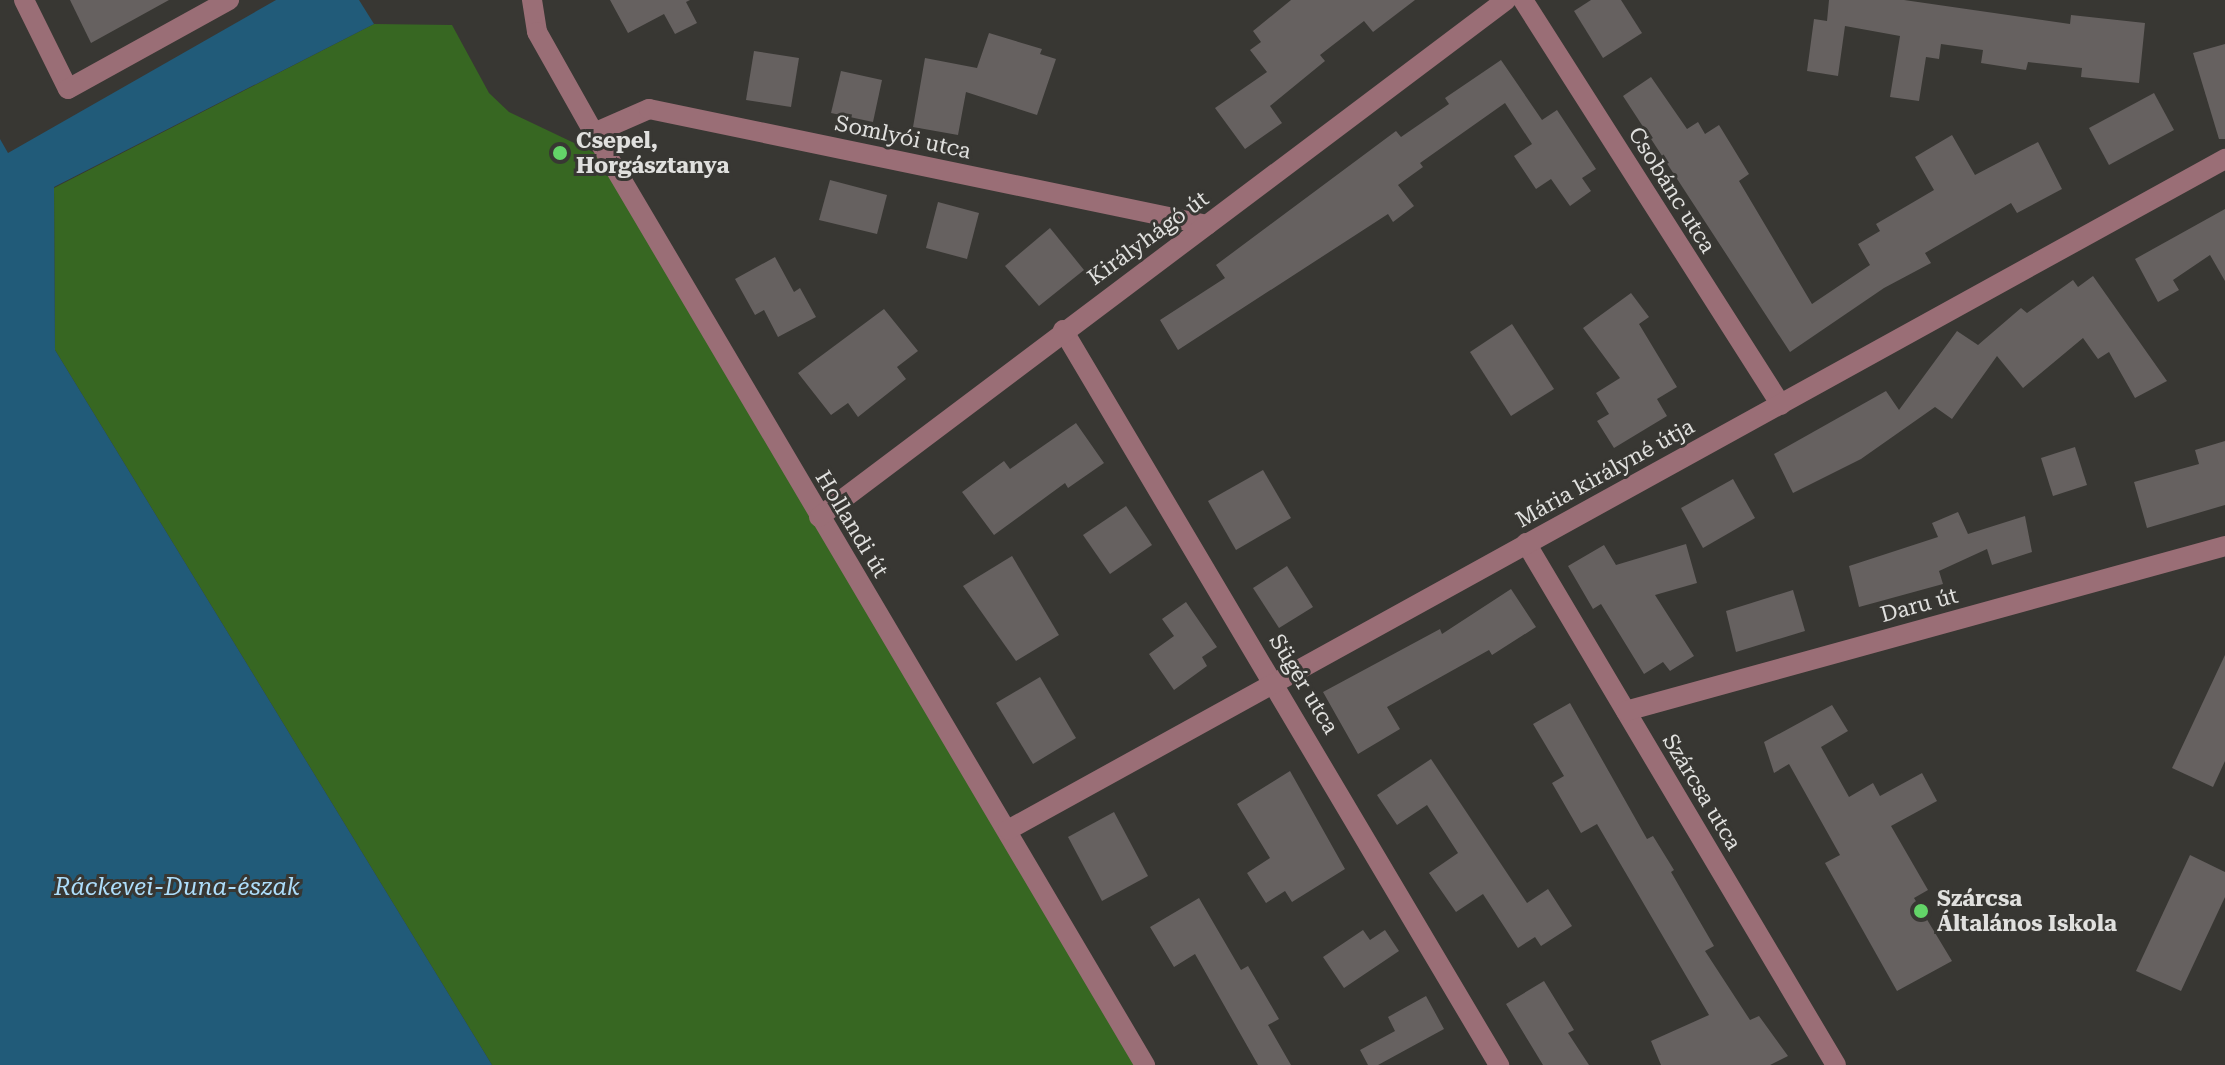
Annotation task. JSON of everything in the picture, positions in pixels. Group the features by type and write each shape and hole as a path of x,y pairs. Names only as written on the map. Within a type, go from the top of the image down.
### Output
{"street":[{"path":"24,0 68,89 229,0"},
{"name":"Királyhágó út","path":"819,517 1063,330 1506,0"},
{"name":"Csobánc utca","path":"1523,0 1781,405"},
{"name":"Hollandi út","path":"532,1 537,32 594,133 1145,1065"},
{"name":"Somlyói utca","path":"594,133 649,109 1207,225"},
{"name":"Mária királyné útja","path":"1008,830 2225,159"},
{"name":"Sügér utca","path":"1063,330 1276,683 1499,1065"},
{"name":"Szárcsa utca","path":"1526,543 1836,1065"},
{"name":"Daru út","path":"1626,711 2225,546"}],"green space":[{"path":"374,24 452,25 489,93 509,112 612,161 1149,1065 492,1065 55,350 54,188"}],"water":[{"name":"Ráckevei-Duna-észak","path":"276,0 359,0 374,24 54,187 55,350 492,1065 0,1065 0,139 8,153"}],"building":[{"path":"70,0 169,0 91,43"},
{"path":"610,0 690,0 686,2 697,23 675,34 664,14 628,33"},
{"path":"1291,0 1415,0 1373,32 1364,21 1320,55 1325,61 1270,106 1282,123 1245,149 1215,108 1267,72 1250,50 1261,42 1253,31"},
{"path":"1591,0 1621,0 1642,33 1603,58 1574,11"},
{"path":"1829,0 1904,0 2070,24 2071,15 2145,23 2139,83 2081,77 2082,68 2028,62 2026,70 1981,63 1983,50 1941,44 1939,59 1926,57 1919,101 1890,97 1900,36 1845,26 1838,76 1807,71 1814,19 1827,21"},
{"path":"989,33 1042,49 1040,54 1056,59 1037,115 966,92 958,135 913,127 925,58 977,68"},
{"path":"2225,44 2225,139 2219,139 2193,53"},
{"path":"754,51 799,58 791,107 746,100"},
{"path":"1501,60 1542,120 1557,110 1596,169 1582,178 1591,191 1570,206 1551,179 1536,189 1514,156 1532,144 1505,103 1420,163 1423,167 1398,185 1414,206 1393,222 1388,214 1178,350 1160,320 1225,278 1216,265 1396,131 1401,137 1449,104 1445,98"},
{"path":"841,71 882,80 873,122 831,113"},
{"path":"1651,77 1687,129 1698,122 1705,134 1719,125 1749,174 1739,181 1812,304 1870,265 1858,244 1880,231 1876,224 1934,190 1915,157 1952,135 1975,175 2038,142 2062,189 2017,213 2011,203 1925,253 1931,263 1884,288 1790,352 1623,96"},
{"path":"2154,93 2174,130 2109,165 2089,128"},
{"path":"830,180 887,195 877,234 819,220"},
{"path":"938,202 979,213 967,259 926,248"},
{"path":"2225,209 2225,281 2210,255 2173,280 2179,290 2158,302 2135,259"},
{"path":"1050,228 1084,270 1039,306 1005,266"},
{"path":"775,257 794,292 800,288 816,317 778,337 764,310 755,315 735,279"},
{"path":"2093,276 2167,381 2135,398 2109,352 2098,359 2083,338 2023,388 1997,356 1952,419 1935,407 1861,459 1793,493 1774,454 1886,391 1899,410 1957,331 1978,345 2021,308 2027,313 2073,280 2078,287"},
{"path":"1631,293 1649,317 1639,324 1677,387 1657,399 1667,416 1614,448 1597,421 1609,414 1596,393 1620,378 1583,328"},
{"path":"884,309 918,351 897,367 906,379 858,417 848,403 831,415 798,373"},
{"path":"1512,324 1554,389 1511,416 1470,352"},
{"path":"1076,423 1104,463 1068,488 1065,483 994,535 962,492 1004,461 1010,469"},
{"path":"2225,441 2225,505 2147,528 2134,482 2199,464 2195,450"},
{"path":"2075,447 2087,485 2053,496 2041,458"},
{"path":"1263,470 1291,518 1236,550 1208,501"},
{"path":"1733,479 1755,518 1703,548 1681,508"},
{"path":"1126,506 1152,545 1110,574 1083,535"},
{"path":"1958,512 1968,534 2025,516 2032,552 1992,565 1987,549 1939,571 1943,584 1859,607 1849,566 1938,537 1932,523"},
{"path":"1686,544 1697,583 1655,595 1694,656 1670,671 1663,662 1644,674 1601,604 1593,609 1568,566 1604,545 1616,565"},
{"path":"1012,556 1059,635 1016,661 963,586"},
{"path":"1287,566 1313,607 1279,628 1253,588"},
{"path":"1511,589 1536,627 1492,655 1489,650 1387,707 1400,729 1358,754 1323,692 1440,629 1442,634"},
{"path":"1793,590 1805,631 1736,652 1726,611"},
{"path":"1186,602 1217,647 1202,657 1207,666 1174,690 1149,654 1174,636 1162,619"},
{"path":"2225,655 2225,761 2213,787 2172,768"},
{"path":"1040,677 1076,738 1033,764 996,703"},
{"path":"1570,703 1647,839 1653,836 1674,870 1671,872 1714,946 1705,951 1750,1020 1759,1016 1788,1056 1770,1065 1661,1065 1651,1041 1709,1015 1597,824 1581,833 1552,783 1564,776 1533,724"},
{"path":"1832,705 1848,731 1821,747 1849,797 1873,783 1880,796 1922,773 1937,801 1891,826 1928,890 1914,898 1952,961 1897,991 1825,863 1840,855 1789,764 1774,773 1764,742"},
{"path":"1431,759 1527,903 1548,889 1572,926 1541,946 1535,937 1518,948 1483,894 1456,912 1429,873 1458,853 1427,805 1397,825 1377,795"},
{"path":"1290,771 1345,869 1292,902 1285,891 1266,903 1247,873 1270,858 1237,804"},
{"path":"1114,812 1148,876 1102,901 1068,837"},
{"path":"2190,855 2225,872 2225,897 2181,991 2136,971"},
{"path":"1199,898 1241,970 1248,966 1279,1019 1268,1025 1291,1065 1258,1065 1195,954 1174,967 1150,927"},
{"path":"1363,930 1370,940 1385,930 1399,951 1344,988 1323,957"},
{"path":"1544,981 1574,1030 1568,1033 1589,1065 1543,1065 1506,1004"},
{"path":"1426,996 1444,1029 1378,1065 1368,1065 1360,1050 1395,1031 1388,1017"}],"place":[{"name":"Csepel, Horgásztanya","path":"560,153"},
{"name":"Szárcsa Általános Iskola","path":"1921,911"}]}
